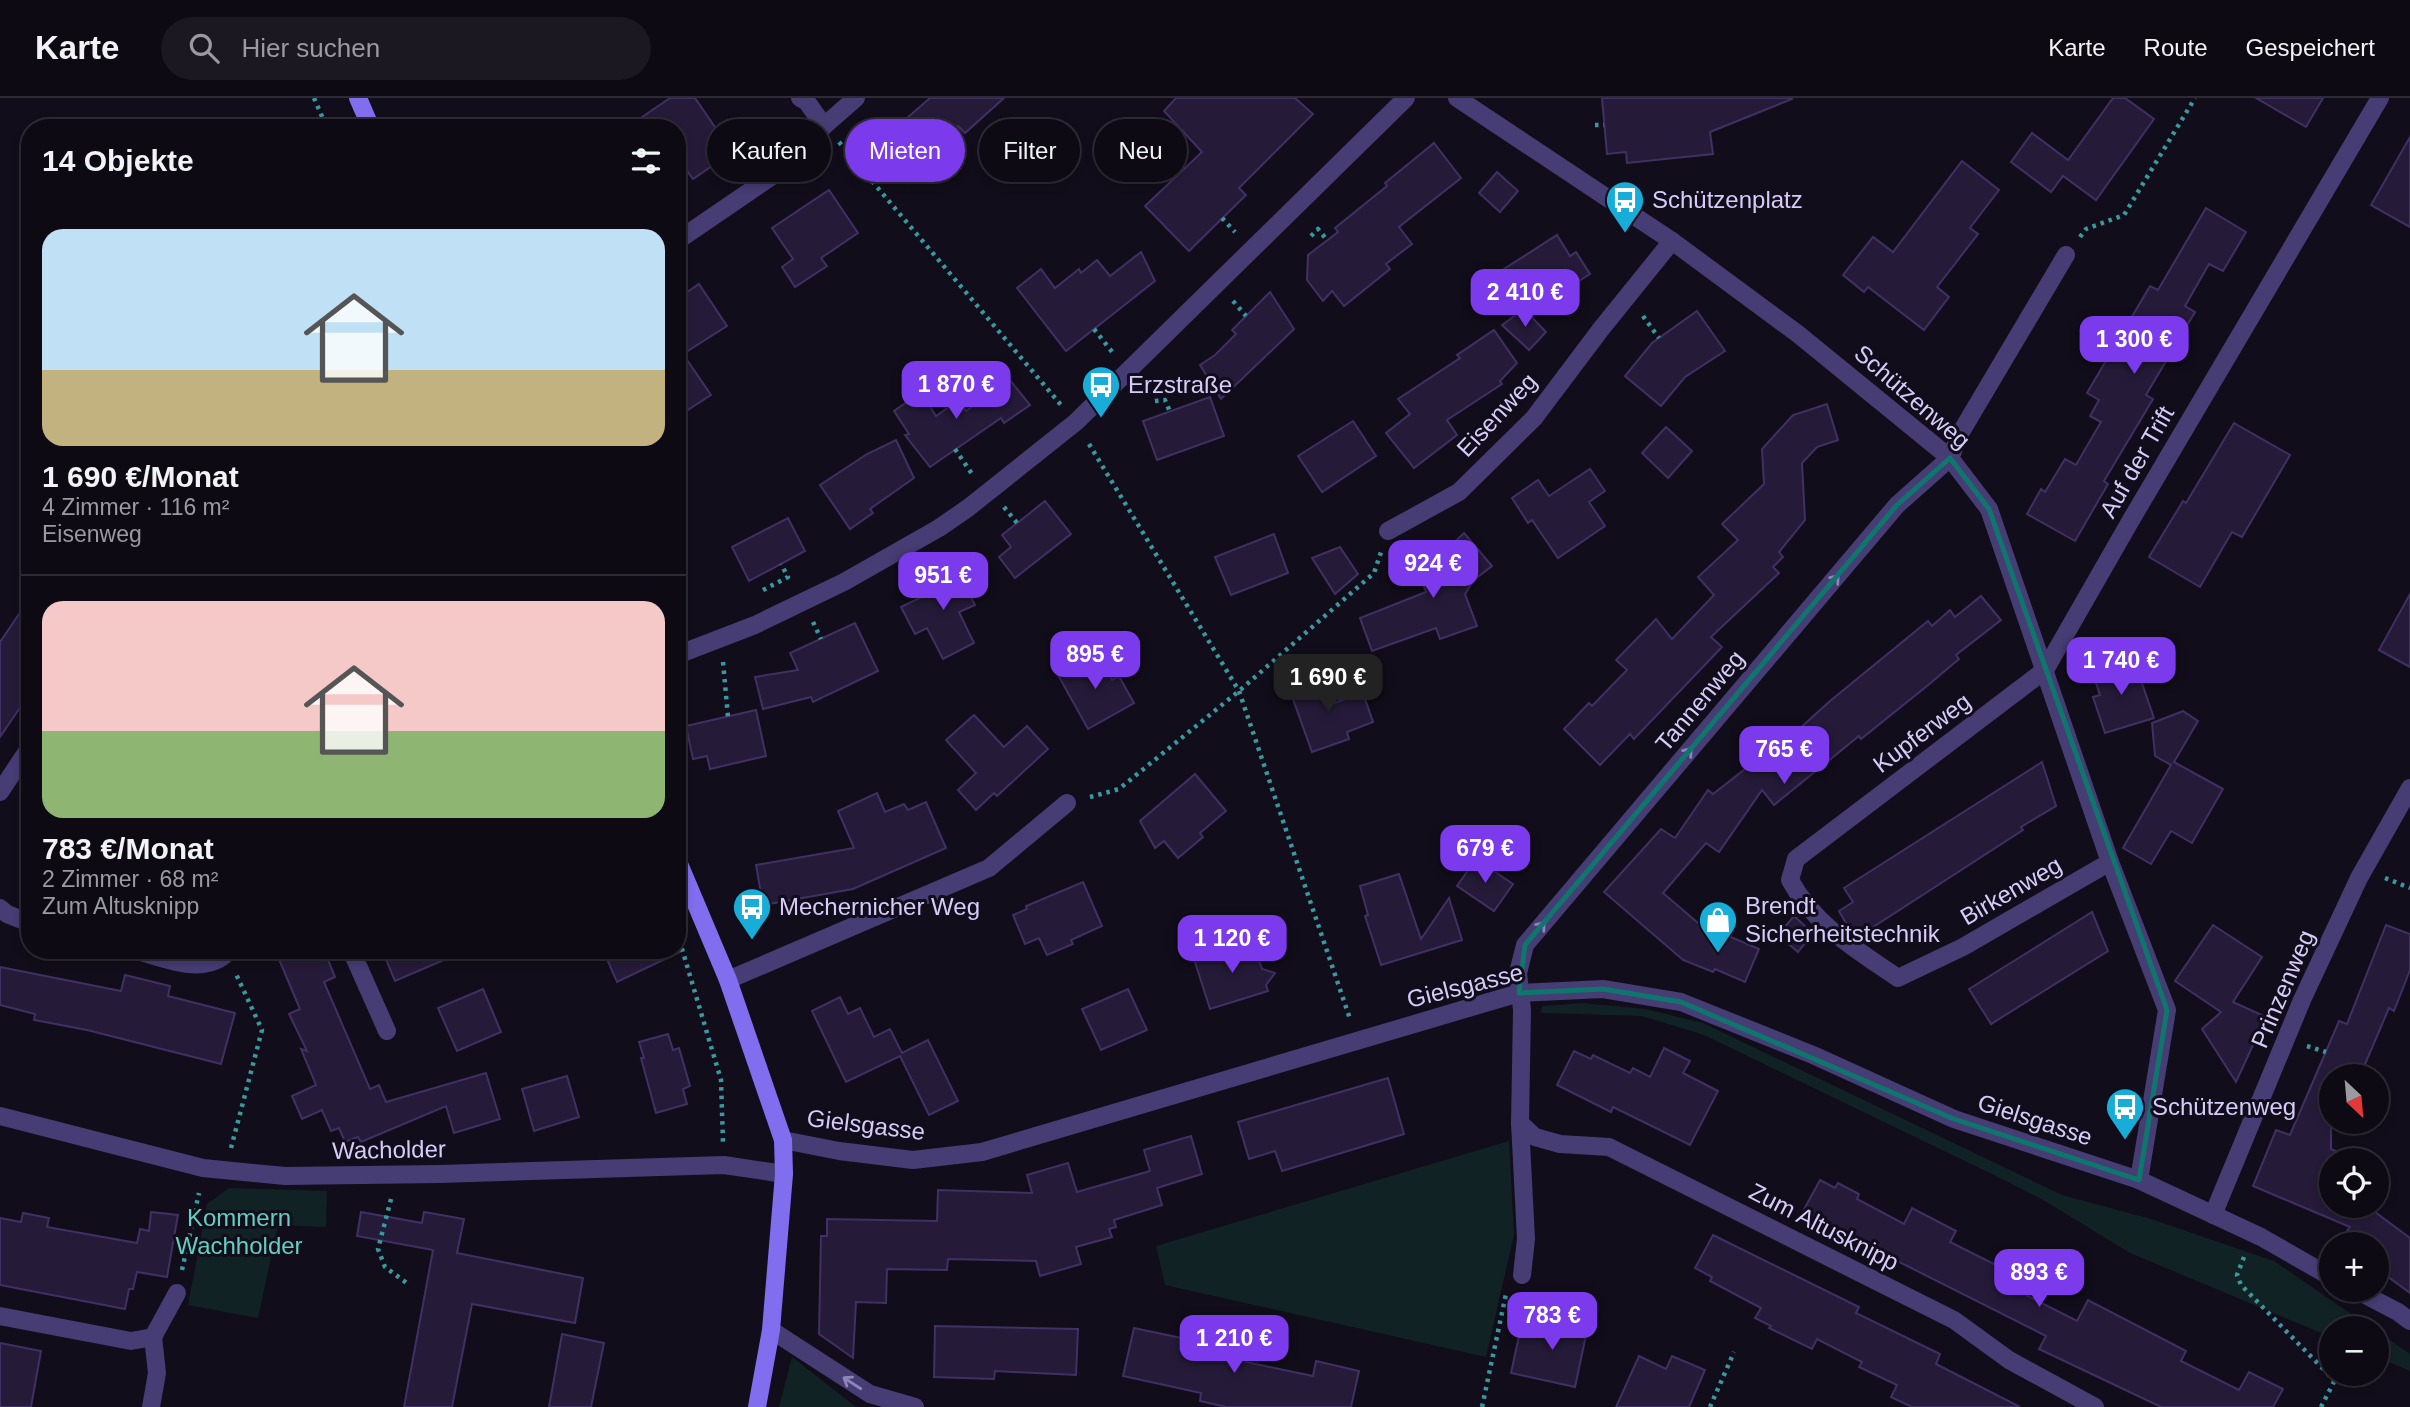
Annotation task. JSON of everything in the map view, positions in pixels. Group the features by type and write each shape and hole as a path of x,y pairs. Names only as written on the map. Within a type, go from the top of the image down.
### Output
{"street":[{"path":"358,98 367,119"},
{"path":"800,98 807,102 820,119"},
{"path":"831,119 856,98"},
{"path":"686,652 755,625 844,582 939,528 968,508 1076,422 1406,98"},
{"name":"Schützenweg","path":"1457,98 1672,241 1798,334 1950,458 1989,509 2110,862 2167,1010 2139,1180"},
{"name":"Auf der Trift","path":"2045,670 2380,98"},
{"path":"686,236 764,182"},
{"name":"Eisenweg","path":"1388,531 1459,492 1534,418 1672,241"},
{"path":"1950,458 1961,432 2066,255"},
{"name":"Tannenweg","path":"1519,993 1518,973 1525,945 1897,505 1950,458"},
{"name":"Kupferweg","path":"1898,978 1830,931 1801,901 1790,880 1796,859 2045,670"},
{"path":"0,792 21,760"},
{"name":"Prinzenweg","path":"2213,1215 2306,992 2359,878 2410,788"},
{"path":"729,980 989,868 1067,803"},
{"name":"Birkenweg","path":"1898,978 1964,947 2110,862"},
{"path":"686,880 729,980 783,1140 784,1174 771,1330 758,1407"},
{"path":"0,908 21,919"},
{"path":"170,959 194,965 210,963 217,959"},
{"path":"355,959 387,1031"},
{"name":"Gielsgasse","path":"783,1140 839,1151 913,1160 982,1152 1519,993 1603,989 1681,1002 1813,1055 1954,1119 2139,1180 2261,1237 2319,1270"},
{"path":"1519,993 1522,1010 1520,1123 1526,1239 1522,1275"},
{"name":"Wacholder","path":"0,1116 202,1168 285,1176 723,1165 784,1174"},
{"name":"Zum Altusknipp","path":"1520,1123 1535,1137 1560,1144 1609,1147 1954,1320 2009,1360 2095,1407"},
{"path":"151,1407 157,1373 153,1337 177,1293"},
{"path":"2379,1302 2410,1321"},
{"path":"0,1316 131,1341 153,1337"},
{"path":"771,1330 870,1394 915,1407"}],"path":[{"path":"314,98 323,119"},
{"path":"2066,255 2087,229 2124,215 2195,98"},
{"path":"1595,125 1604,125"},
{"path":"831,133 1076,422 1239,691 1357,1040"},
{"path":"1222,218 1234,231"},
{"path":"1311,236 1318,229 1327,240"},
{"path":"1227,294 1246,316"},
{"path":"1640,313 1659,338"},
{"path":"1094,329 1111,351"},
{"path":"1154,401 1165,400 1170,411"},
{"path":"955,449 976,481"},
{"path":"1000,501 1017,523"},
{"path":"1067,803 1119,789 1239,691 1374,573 1388,531"},
{"path":"763,590 788,577 781,564"},
{"path":"810,615 821,639"},
{"path":"722,655 728,717"},
{"path":"2384,877 2410,888"},
{"path":"223,1170 262,1030 231,959"},
{"path":"685,959 721,1080 723,1165"},
{"path":"2302,1044 2326,1052"},
{"path":"177,1293 202,1168"},
{"path":"397,1174 377,1249 385,1267 408,1283"},
{"path":"187,1247 204,1250"},
{"path":"2249,1250 2241,1260 2237,1275 2241,1286 2319,1365"},
{"path":"1482,1407 1508,1287 1522,1275"},
{"path":"1710,1407 1734,1352"},
{"path":"2321,1407 2331,1386"}],"highlighted area":[{"path":"1950,458 1989,509 2167,1010 2139,1180 1954,1119 1681,1002 1603,989 1519,993 1525,945 1897,505"}],"green space":[{"path":"1582,1003 1646,1009 1703,1023 2062,1195 2151,1219 2274,1261 2319,1292 2319,1302 2334,1302 2354,1316 2319,1316 2319,1332 2130,1253 2045,1201 1704,1035 1642,1016 1541,1013 1542,1006"},
{"path":"1509,1141 1514,1235 1486,1357 1165,1285 1156,1246"},
{"name":"Kommern Wachholder","path":"229,1188 327,1191 326,1227 278,1225 258,1318 188,1305 207,1204"},
{"path":"2389,1339 2410,1354 2410,1371 2389,1362"},
{"path":"792,1357 856,1407 779,1407"}],"building":[{"path":"670,98 695,98 709,119 707,119 707,169 693,179 686,169 686,119 639,119"},
{"path":"930,98 1004,98 965,133 965,119 906,119"},
{"path":"1176,98 1295,98 1313,114 1239,188 1246,195 1189,251 1145,206 1170,182 1187,182 1187,166 1202,152 1187,136 1187,119 1171,119 1164,111"},
{"path":"1602,98 1792,99 1710,132 1713,154 1627,163 1626,152 1607,154"},
{"path":"2113,98 2125,98 2154,119 2096,200 2063,176 2051,192 2011,162 2032,133 2068,160"},
{"path":"2256,98 2323,98 2306,127"},
{"path":"2410,137 2410,227 2371,205"},
{"path":"1434,143 1461,178 1399,227 1412,244 1386,264 1390,269 1344,306 1332,291 1323,301 1307,280 1308,255 1338,232 1335,228"},
{"path":"1962,161 1999,190 1970,228 1978,234 1937,287 1949,297 1924,330 1868,287 1864,292 1843,275 1873,237 1893,252"},
{"path":"1497,172 1518,191 1500,212 1479,193"},
{"path":"829,190 858,233 821,258 827,266 795,287 782,267 793,259 772,228"},
{"path":"2206,208 2246,232 2223,271 2209,264 2185,306 2195,312 2146,395 2153,399 2104,481 2108,484 2075,541 2027,514 2041,489 2045,492 2065,459 2076,465 2101,422 2090,416 2099,400 2087,393 2150,286 2158,290"},
{"path":"1557,235 1570,256 1576,252 1590,274 1532,311 1504,269"},
{"path":"1141,252 1155,281 1066,351 1017,288 1041,269 1055,288 1079,269 1081,273 1097,260 1110,276"},
{"path":"699,284 727,326 686,352 686,293"},
{"path":"1270,292 1294,329 1221,399 1200,365 1215,355 1236,334 1232,330"},
{"path":"1524,309 1546,332 1529,350 1502,325"},
{"path":"1697,311 1725,351 1685,377 1661,406 1625,376 1652,343"},
{"path":"1494,330 1517,363 1500,381 1502,384 1447,420 1457,435 1414,468 1386,433 1410,414 1398,399 1460,358 1457,355"},
{"path":"686,358 711,395 686,411"},
{"path":"1010,380 1030,405 1004,423 1001,418 930,467 905,435 909,434 894,411 921,392 936,416 959,400 966,411"},
{"path":"1210,397 1224,436 1157,460 1143,421"},
{"path":"1827,404 1838,440 1817,447 1802,463 1805,520 1779,552 1783,557 1773,567 1779,573 1711,637 1722,647 1634,739 1630,734 1600,765 1564,729 1589,703 1592,706 1627,670 1616,660 1656,619 1672,639 1714,595 1698,577 1738,540 1722,524 1764,484 1762,449 1793,415"},
{"path":"1353,421 1376,456 1322,492 1298,456"},
{"path":"2234,423 2290,455 2242,537 2232,532 2200,587 2149,557 2183,501 2186,503"},
{"path":"1666,427 1692,451 1668,478 1642,453"},
{"path":"896,440 914,478 870,509 873,513 850,529 820,485 867,454"},
{"path":"1590,469 1605,491 1589,502 1605,526 1558,558 1532,520 1528,523 1512,498 1538,480 1549,496"},
{"path":"1045,501 1071,534 1015,578 999,557 1011,547 1002,535"},
{"path":"788,518 805,551 749,581 732,547"},
{"path":"1464,533 1492,566 1474,580 1465,594 1477,626 1440,639 1436,628 1372,651 1360,618 1426,592 1420,575"},
{"path":"1274,534 1288,573 1231,595 1215,557"},
{"path":"1340,547 1358,574 1335,594 1312,558"},
{"path":"956,565 975,605 959,612 974,643 943,659 927,628 915,634 901,607 930,593 924,581"},
{"path":"2410,594 2410,667 2379,650"},
{"path":"1981,596 2001,620 1956,655 1959,659 1927,686 1861,739 1859,736 1774,805 1762,790 1719,852 1706,843 1663,893 1698,923 1759,949 1745,982 1715,969 1713,972 1683,960 1604,892 1661,829 1675,838 1708,790 1713,794 1797,731 1928,621 1932,626 1950,610 1955,617"},
{"path":"21,611 21,706 0,737 0,642"},
{"path":"855,623 878,671 813,702 811,697 763,709 755,677 798,670 790,653"},
{"path":"1097,653 1112,680 1119,676 1134,703 1088,729 1058,675"},
{"path":"2134,660 2154,718 2105,733 2093,697 2100,695 2093,674"},
{"path":"1323,675 1334,703 1363,693 1373,722 1347,732 1349,739 1312,752 1289,688"},
{"path":"756,710 766,756 710,769 707,756 693,759 686,726"},
{"path":"2183,711 2198,721 2174,762 2223,789 2192,843 2171,831 2151,864 2123,848 2171,765 2155,756 2152,723"},
{"path":"974,715 1004,747 1027,726 1048,749 997,796 994,793 976,810 958,790 976,773 946,740"},
{"path":"2042,762 2056,806 1870,929 1868,925 1854,934 1851,932 1839,911 1853,902 1844,888"},
{"path":"1195,774 1226,811 1200,833 1203,837 1178,858 1164,841 1155,848 1140,821"},
{"path":"877,793 885,812 904,804 908,810 926,802 946,848 853,889 763,905 756,865 854,848 838,811"},
{"path":"1476,859 1513,884 1494,911 1457,886"},
{"path":"1399,874 1421,939 1449,898 1462,940 1381,965 1365,916 1368,915 1360,886"},
{"path":"1083,882 1102,926 1071,940 1073,944 1047,955 1039,938 1025,944 1013,915 1027,909 1026,906"},
{"path":"2092,912 2108,951 1991,1024 1969,989"},
{"path":"1794,916 1813,933 1798,952 1778,935"},
{"path":"2213,925 2262,957 2233,1002 2266,1017 2236,1082 2202,1029 2221,1012 2175,981"},
{"path":"2386,925 2410,934 2410,970 2394,1011 2389,1008 2365,1064 2321,1064 2339,1021 2347,1024"},
{"path":"1252,941 1262,969 1275,973 1266,985 1268,991 1210,1009 1194,959"},
{"path":"279,959 328,959 335,977 324,982 370,1089 379,1085 386,1102 486,1073 500,1119 454,1133 446,1106 361,1142 358,1137 345,1142 339,1128 331,1131 322,1110 302,1119 292,1096 316,1085 301,1049 307,1051 289,1014 300,1009"},
{"path":"386,959 446,959 395,981"},
{"path":"607,959 665,959 617,982"},
{"path":"0,967 121,991 125,975 170,986 168,996 235,1013 221,1064 87,1030 34,1020 35,1014 0,1005"},
{"path":"483,989 501,1032 457,1051 438,1008"},
{"path":"1128,989 1147,1030 1101,1050 1082,1009"},
{"path":"840,997 848,1014 860,1008 874,1037 890,1029 902,1053 928,1040 958,1101 929,1115 900,1056 846,1082 812,1011"},
{"path":"668,1034 673,1050 679,1048 690,1086 683,1089 687,1104 656,1113 639,1042"},
{"path":"1664,1048 1690,1061 1683,1073 1718,1091 1690,1145 1613,1107 1611,1112 1557,1085 1574,1051 1591,1059 1593,1055 1630,1073 1633,1068 1650,1077"},
{"path":"2319,1068 2319,1134 2331,1134 2331,1148 2319,1148 2319,1214 2253,1186 2276,1130 2290,1135"},
{"path":"567,1076 579,1117 534,1131 522,1089"},
{"path":"1388,1078 1404,1134 1282,1171 1275,1151 1249,1159 1238,1122"},
{"path":"1191,1136 1202,1174 1157,1188 1162,1205 1114,1220 1116,1227 1109,1229 1112,1237 1076,1247 1081,1264 1040,1276 1036,1261 948,1259 947,1270 887,1269 886,1303 856,1302 853,1358 819,1334 821,1236 827,1236 827,1219 937,1221 938,1190 1032,1193 1027,1175 1068,1163 1077,1192 1150,1171 1144,1150"},
{"path":"1820,1180 1835,1188 1838,1183 1859,1194 1857,1199 1904,1224 1912,1208 1956,1231 1950,1242 2032,1283 2026,1295 2077,1321 2088,1300 2186,1351 2181,1361 2239,1390 2249,1372 2283,1389 2273,1407 2161,1407 2039,1349 2046,1336 1802,1213"},
{"path":"151,1212 178,1215 167,1277 137,1272 133,1289 129,1289 125,1309 0,1285 0,1218 21,1222 23,1213 49,1218 47,1227 137,1243 140,1229 149,1231"},
{"path":"361,1212 422,1223 424,1212 464,1219 457,1253 583,1278 575,1323 472,1304 452,1407 404,1407 433,1250 357,1236"},
{"path":"2329,1218 2383,1218 2410,1238 2410,1293 2389,1278 2389,1232 2346,1232 2350,1227"},
{"path":"1713,1235 1859,1307 1856,1313 1940,1354 1936,1364 2020,1407 1912,1407 1891,1397 1897,1385 1859,1367 1862,1362 1817,1339 1812,1349 1769,1328 1771,1326 1755,1318 1761,1308 1710,1281 1712,1277 1695,1268"},
{"path":"1547,1316 1588,1326 1575,1387 1511,1373 1520,1331 1542,1336"},
{"path":"935,1326 1078,1329 1076,1375 995,1371 994,1379 934,1377"},
{"path":"1134,1328 1248,1352 1246,1362 1313,1376 1316,1361 1359,1371 1351,1407 1226,1407 1200,1401 1201,1393 1123,1376"},
{"path":"562,1334 604,1343 591,1407 549,1407"},
{"path":"0,1343 41,1351 31,1407 0,1407"},
{"path":"1639,1356 1666,1369 1672,1356 1705,1370 1689,1407 1616,1407"}],"place":[{"name":"Schützenplatz","path":"1625,234"},
{"name":"Erzstraße","path":"1101,419"},
{"name":"Mechernicher Weg","path":"752,941"},
{"name":"Brendt Sicherheitstechnik","path":"1718,954"},
{"name":"Schützenweg","path":"2125,1141"}]}
